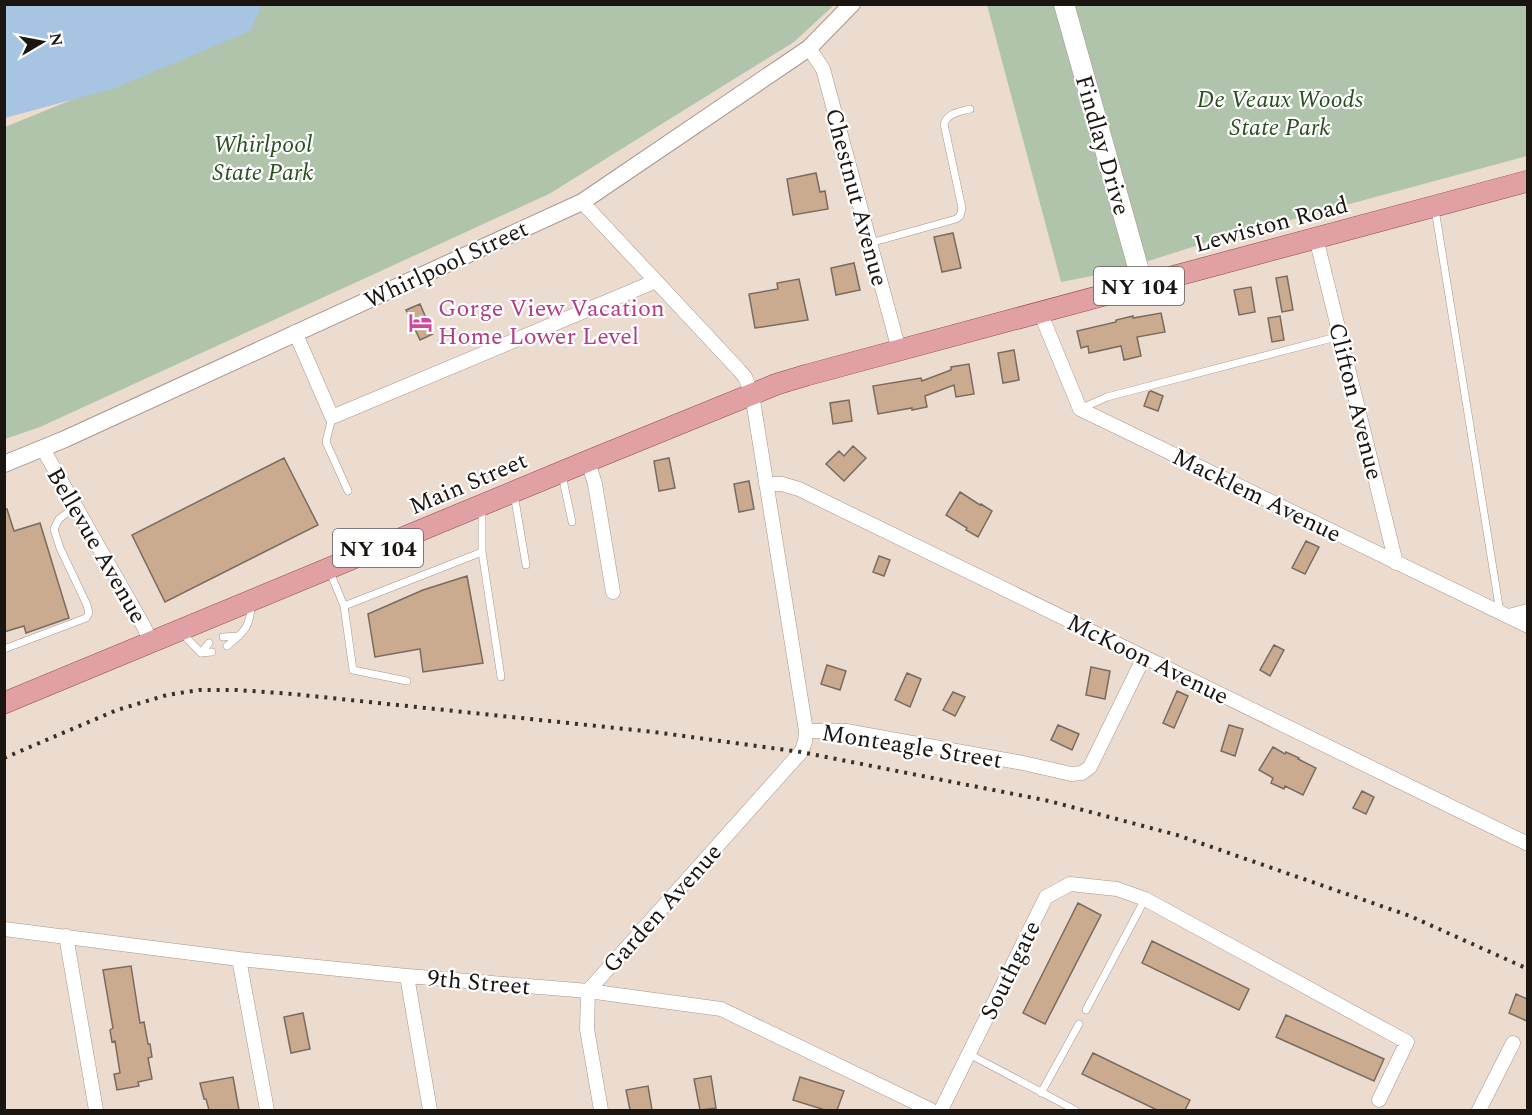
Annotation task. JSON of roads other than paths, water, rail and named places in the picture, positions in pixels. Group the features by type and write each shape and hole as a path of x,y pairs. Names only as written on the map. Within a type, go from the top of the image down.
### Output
{"main road":[{"name":"Findlay Drive","path":"1064,4 1143,285"},
{"name":"Lewiston Road","path":"752,394 807,375 1527,181"},
{"name":"Main Street","path":"4,703 752,394"}],"street":[{"name":"Whirlpool Street","path":"4,464 43,449 582,202 809,48 852,4"},
{"name":"Chestnut Avenue","path":"809,48 823,69 899,350"},
{"path":"582,202 745,377 752,394"},
{"name":"Clifton Avenue","path":"1316,238 1396,563"},
{"path":"295,332 332,417 656,281"},
{"path":"1040,312 1080,409"},
{"name":"Monteagle Street","path":"752,394 806,731 846,731 1071,774 1082,773 1090,767 1144,657"},
{"name":"Macklem Avenue","path":"1080,409 1527,626"},
{"name":"Bellevue Avenue","path":"43,449 151,642"},
{"path":"588,461 595,484 613,592"},
{"name":"McKoon Avenue","path":"766,484 782,484 799,489 1527,844"},
{"path":"1504,614 1527,610"},
{"name":"Garden Avenue","path":"601,1110 587,1029 588,991 801,753 806,731"},
{"name":"Southgate","path":"941,1110 1046,897 1070,884 1118,889 1145,899 1407,1042 1379,1100"},
{"name":"9th Street","path":"4,929 239,959 588,991 721,1009 931,1110"},
{"path":"66,936 96,1110"},
{"path":"239,959 267,1110"},
{"path":"407,976 430,1110"},
{"path":"1479,1110 1513,1043"}],"lane":[{"path":"870,243 960,216 962,208 944,124 946,118 951,114 970,109"},
{"path":"1434,206 1504,614"},
{"path":"1080,409 1107,397 1340,336"},
{"path":"332,417 326,442 348,490"},
{"path":"561,472 572,522"},
{"path":"514,492 526,564"},
{"path":"482,505 482,552 501,677"},
{"path":"4,650 86,618 89,613 54,529 59,519 75,507"},
{"path":"344,606 482,552"},
{"path":"329,568 344,606 353,670 407,681"},
{"path":"227,646 249,624 251,601"},
{"path":"180,630 201,653"},
{"path":"223,637 239,636"},
{"path":"201,653 209,643"},
{"path":"201,653 212,652"},
{"path":"1086,1010 1145,899"},
{"path":"1041,1093 1079,1024"},
{"path":"969,1054 1075,1110"}],"water":[{"path":"4,5 262,5 250,31 115,88 5,118"}],"railway":[{"path":"4,758 117,710 167,695 199,690 293,694 654,732 801,752 1049,801 1177,835 1410,916 1528,969"}],"place":[{"name":"Gorge View Vacation Home Lower Level","path":"420,322"}],"park label":[{"name":"De Veaux Woods State Park","path":"1280,113"},
{"name":"Whirlpool State Park","path":"263,158"}]}
